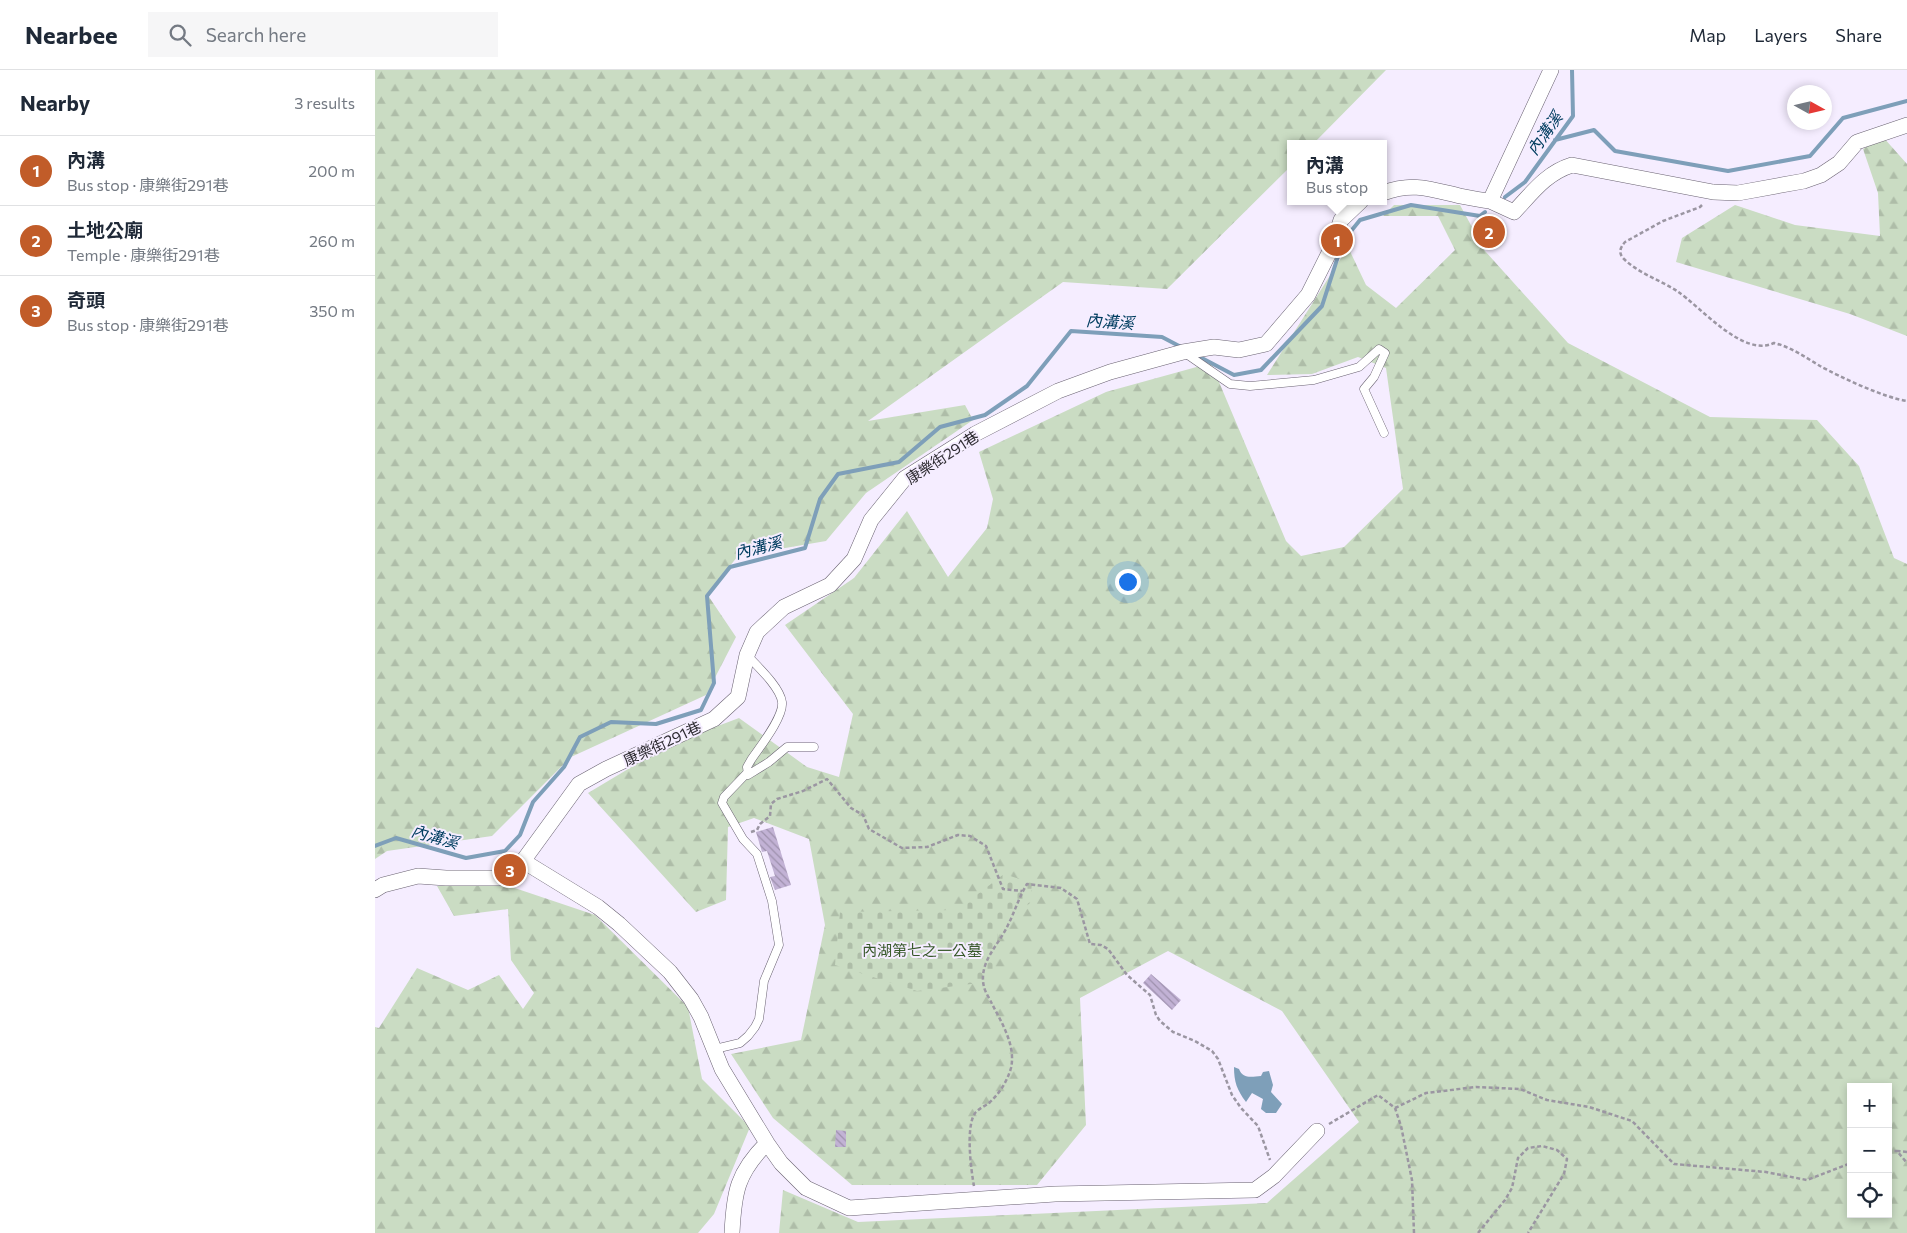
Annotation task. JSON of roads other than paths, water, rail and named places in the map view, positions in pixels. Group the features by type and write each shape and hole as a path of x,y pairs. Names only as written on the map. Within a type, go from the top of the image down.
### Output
{"street":[{"path":"1490,201 1551,70"},
{"path":"1387,192 1398,188 1430,188 1490,201 1514,212 1539,184 1557,170 1572,166 1713,192 1738,193 1821,176 1839,163 1857,142 1907,125"},
{"name":"康樂街291巷","path":"375,890 383,885 418,876 499,878 523,861 579,784 714,719 738,697 747,655 757,632 784,607 830,585 854,559 871,520 905,478 975,434 1058,391 1110,372 1183,352 1214,347 1239,350 1266,344 1308,295 1333,245 1341,220 1357,205"},
{"path":"523,861 598,907 670,972 691,999 701,1017 722,1069 781,1163 806,1188 849,1208 1055,1194 1255,1190 1274,1176 1317,1131"},
{"path":"732,1233 736,1188 752,1159 767,1143"}],"lane":[{"path":"1183,352 1230,384 1250,386 1314,380 1359,367 1379,349 1385,353 1374,377 1364,390 1384,433"},
{"path":"715,1049 740,1043 755,1027 759,1019 764,981 779,945 772,901 757,854 743,839 722,803 724,797 747,773 751,760 779,716 782,702 775,687 747,655"},
{"path":"747,773 751,775 787,747 814,747"}],"water":[{"path":"1234,1067 1248,1077 1261,1076 1263,1072 1269,1071 1273,1085 1271,1092 1282,1104 1276,1113 1266,1113 1261,1109 1263,1099 1252,1093 1246,1102 1237,1086"}],"waterway":[{"name":"內溝溪","path":"1505,197 1525,182 1573,116 1572,70"},
{"path":"1555,140 1594,130 1615,151 1728,171 1810,156 1843,118 1907,101"},
{"name":"內溝溪","path":"1196,355 1234,375 1261,370 1322,306 1343,241 1360,220 1411,205 1480,216 1485,212"},
{"name":"內溝溪","path":"375,846 396,838 466,858 505,851 520,835 533,802 564,767 580,737 611,722 656,724 701,710 714,683 707,596 730,567 805,548 820,499 838,474 899,462 940,427 985,415 1027,386 1071,331 1162,337 1181,347"}],"place":[{"name":"土地公廟","path":"1489,232"},
{"name":"內溝","path":"1337,240"},
{"name":"奇頭","path":"510,870"}],"park label":[{"name":"內湖第七之一公墓","path":"922,950"}]}
